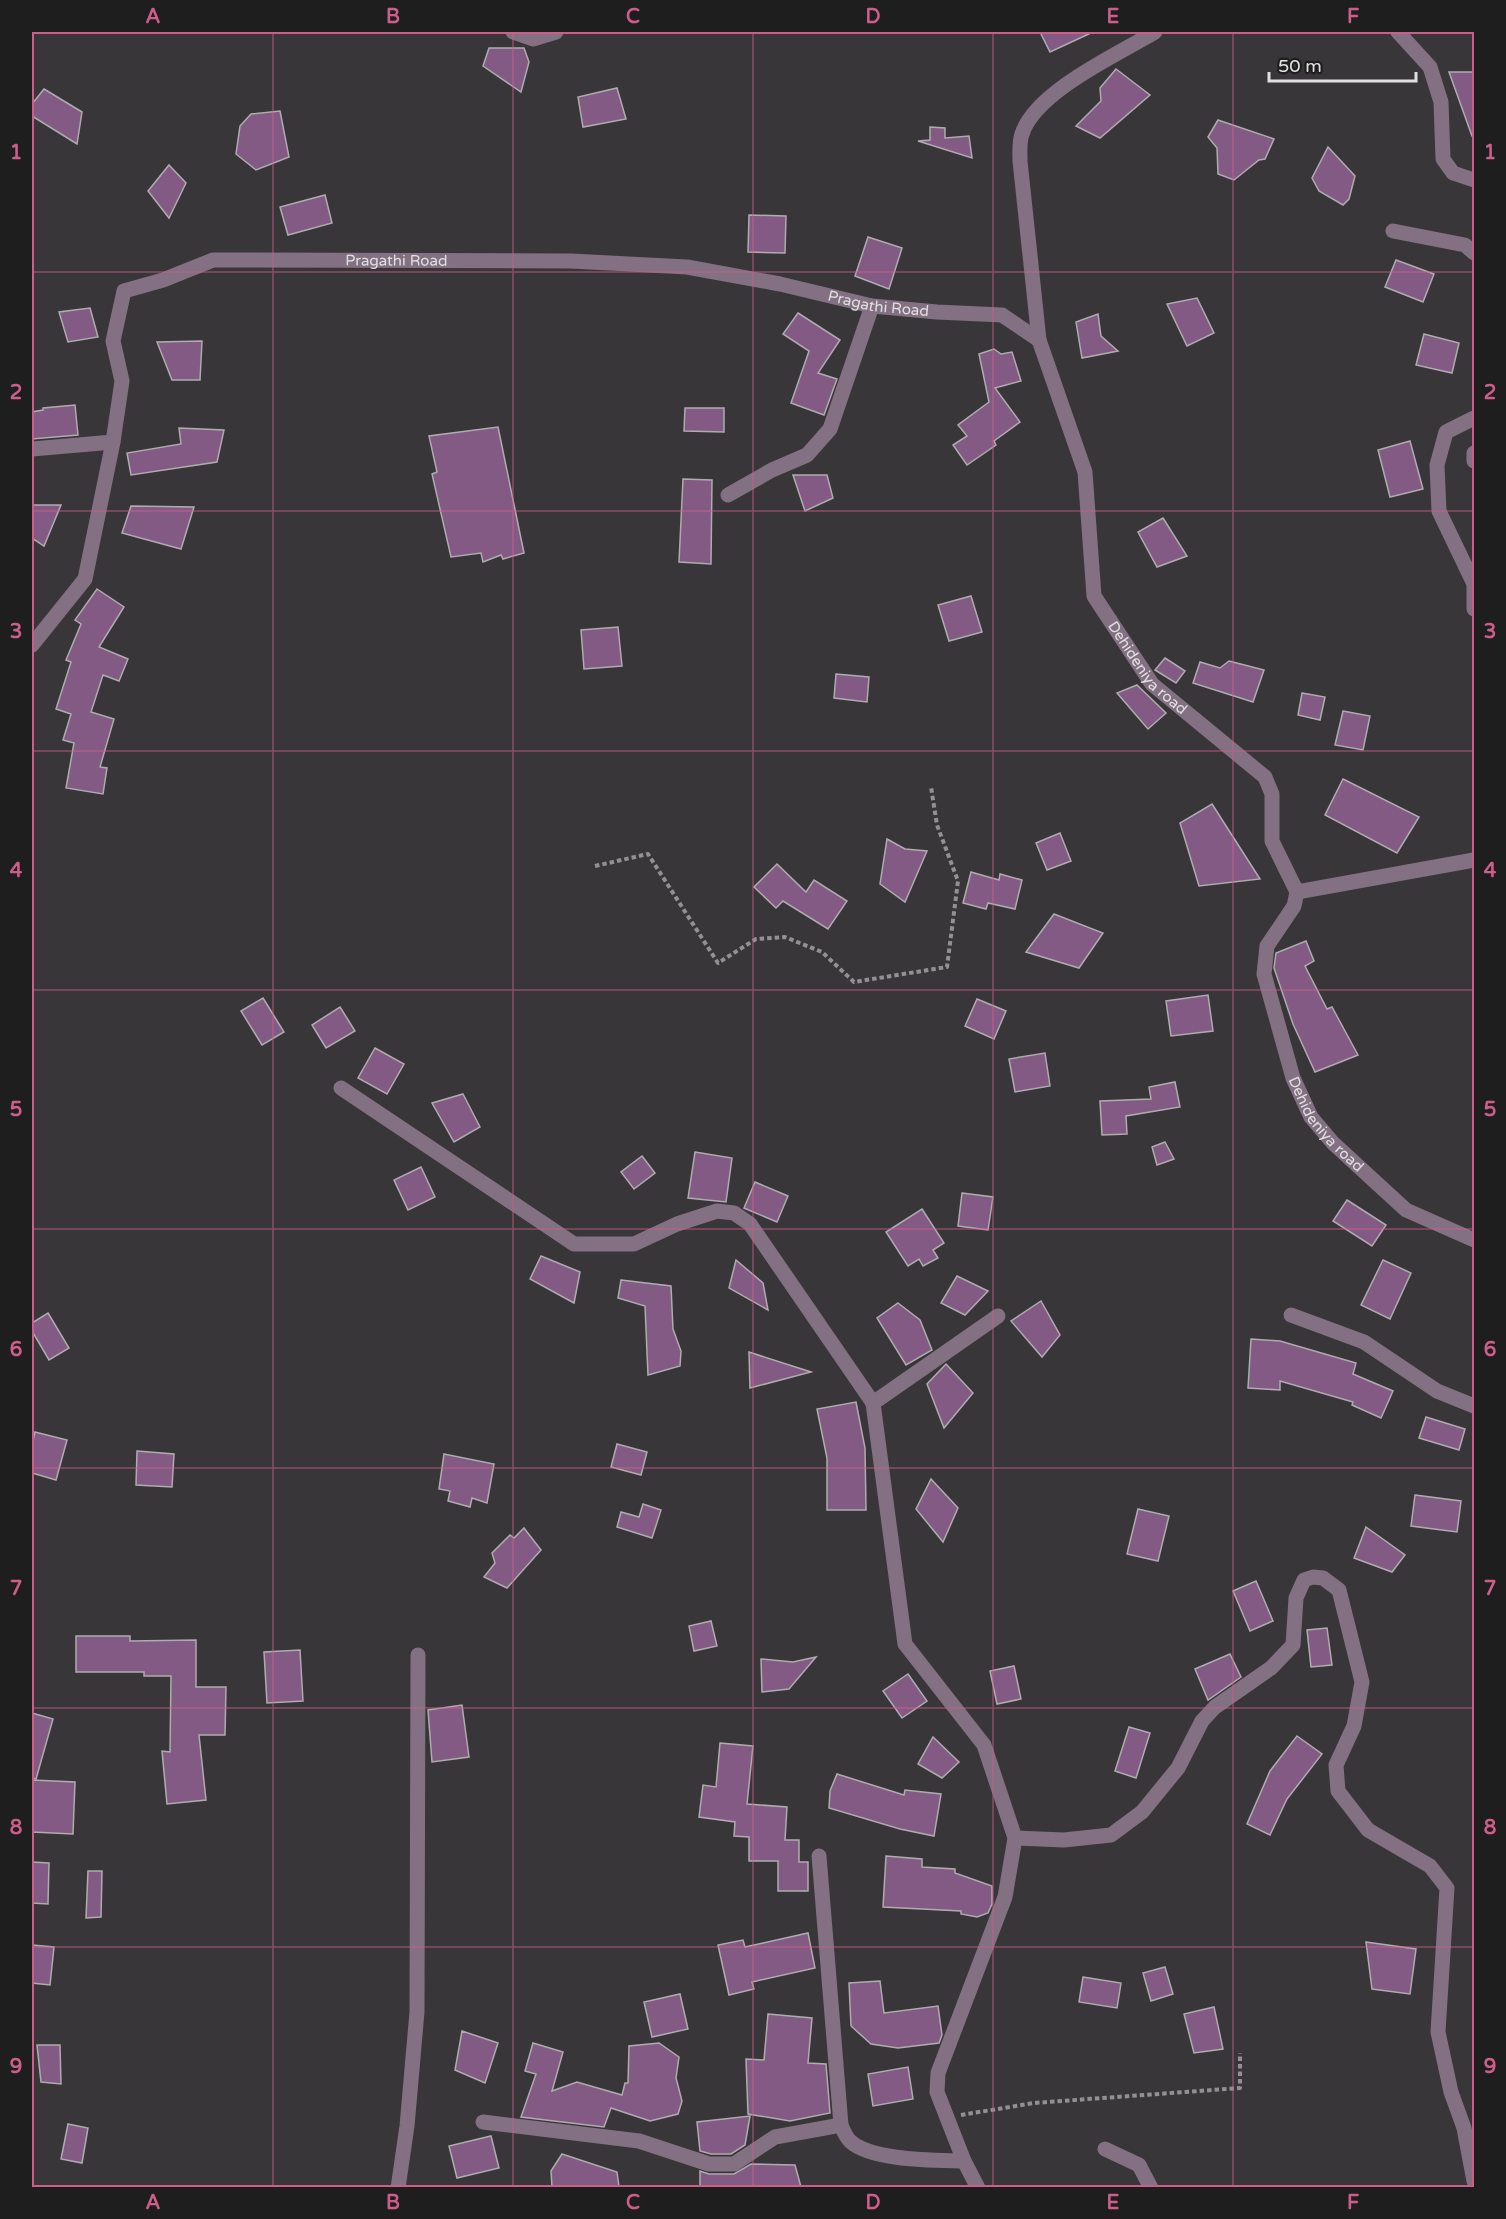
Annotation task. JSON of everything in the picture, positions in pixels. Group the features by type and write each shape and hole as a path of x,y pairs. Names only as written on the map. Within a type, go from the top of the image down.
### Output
{"street":[{"path":"513,32 533,39 556,32"},
{"name":"Dehideniya road","path":"1155,32 1053,92 1033,112 1022,134 1020,161 1039,340 1085,472 1094,596 1152,684 1265,777 1272,794 1272,841 1297,892 1294,906 1267,946 1264,974 1293,1078 1311,1117 1333,1143 1406,1210 1474,1240"},
{"path":"1398,32 1430,67 1441,102 1443,159 1453,173 1474,180"},
{"path":"1393,231 1465,246 1474,253"},
{"name":"Pragathi Road","path":"32,645 85,579 113,441 122,381 113,341 124,291 163,280 213,260 572,261 687,267 780,284 872,306 1002,315 1039,340"},
{"path":"728,495 772,470 807,455 830,429 872,306"},
{"path":"1474,418 1446,432 1437,465 1439,511 1474,584 1474,609"},
{"path":"32,449 113,441"},
{"path":"1474,453 1474,461"},
{"path":"1297,892 1474,860"},
{"path":"341,1088 574,1244 634,1244 677,1224 717,1210 734,1213 750,1224 873,1403 905,1644 984,1745 1015,1838 1005,1897 938,2073 937,2092 964,2161 978,2187"},
{"path":"1291,1315 1364,1342 1437,1391 1474,1406"},
{"path":"873,1403 998,1316"},
{"path":"1015,1838 1064,1840 1111,1835 1142,1812 1178,1768 1202,1721 1215,1707 1271,1668 1293,1646 1296,1598 1304,1580 1313,1577 1323,1578 1339,1590 1362,1682 1354,1726 1336,1765 1338,1791 1368,1830 1430,1866 1446,1888 1438,2032 1451,2092 1464,2128 1474,2181"},
{"path":"398,2187 407,2126 417,2012 418,1655"},
{"path":"819,1856 841,2125 849,2140 863,2150 912,2159 964,2161"},
{"path":"483,2121 639,2141 709,2164 734,2164 775,2137 841,2125"},
{"path":"1105,2149 1139,2165 1151,2187"}],"path":[{"path":"595,867 648,854 718,963 756,939 785,937 822,952 854,982 947,967 958,881 937,825 931,787"},
{"path":"946,2117 1034,2103 1240,2088 1240,2053"}],"building":[{"path":"1040,32 1093,32 1050,52"},
{"path":"489,48 524,48 529,62 521,92 483,66"},
{"path":"1116,69 1150,95 1100,138 1076,126 1101,101 1100,88"},
{"path":"1449,72 1474,72 1474,136 1472,136"},
{"path":"617,88 626,119 583,127 578,97"},
{"path":"44,89 82,112 77,144 32,116 32,104"},
{"path":"280,111 289,157 256,170 236,154 240,126 251,114"},
{"path":"1218,120 1274,139 1265,159 1259,160 1234,180 1218,174 1217,148 1208,137"},
{"path":"930,127 945,128 945,138 969,136 972,158 918,141 930,140"},
{"path":"1328,147 1355,176 1349,199 1343,205 1319,191 1312,178"},
{"path":"169,165 186,183 169,218 148,191"},
{"path":"325,195 332,223 288,235 280,207"},
{"path":"749,215 786,216 785,253 748,252"},
{"path":"868,237 902,248 889,289 855,276"},
{"path":"1396,260 1434,274 1423,302 1385,287"},
{"path":"1197,298 1214,333 1187,346 1167,304"},
{"path":"90,308 98,337 68,342 59,312"},
{"path":"798,313 840,340 818,373 837,379 824,415 791,403 809,351 783,334"},
{"path":"1098,314 1101,336 1118,351 1082,358 1076,322"},
{"path":"1424,334 1459,343 1452,373 1416,365"},
{"path":"202,341 200,380 172,380 157,342"},
{"path":"994,349 1001,354 1012,352 1021,381 995,388 1020,422 994,441 996,445 967,465 953,445 967,436 958,425 989,402 979,354"},
{"path":"75,405 78,435 32,439 32,412 43,410 43,408"},
{"path":"685,408 724,408 724,432 684,431"},
{"path":"498,427 524,553 503,559 501,555 483,562 481,553 451,557 432,474 437,472 429,436"},
{"path":"179,428 224,430 217,462 131,475 127,453 181,444"},
{"path":"1410,441 1423,489 1390,497 1378,450"},
{"path":"793,475 827,475 833,498 805,511"},
{"path":"683,479 712,480 711,564 679,562"},
{"path":"32,505 61,505 44,546 32,538"},
{"path":"131,506 194,507 181,549 122,533"},
{"path":"1163,518 1187,556 1157,567 1138,532"},
{"path":"97,589 124,607 99,647 128,659 119,681 103,675 91,712 114,719 100,767 107,768 103,794 66,788 74,743 63,740 71,714 56,709 71,662 66,660 81,624 75,620"},
{"path":"971,596 982,632 949,641 938,605"},
{"path":"618,627 622,666 584,669 581,630"},
{"path":"1165,658 1185,671 1176,683 1155,670"},
{"path":"1229,661 1264,670 1253,702 1193,683 1200,662 1220,668"},
{"path":"836,674 869,677 867,702 834,698"},
{"path":"1137,685 1166,713 1148,729 1117,693"},
{"path":"1302,693 1325,697 1320,720 1298,715"},
{"path":"1343,711 1370,716 1363,750 1335,745"},
{"path":"1343,779 1419,817 1397,853 1325,815"},
{"path":"1212,804 1260,879 1199,886 1180,823"},
{"path":"1060,833 1071,861 1047,870 1036,843"},
{"path":"887,839 905,849 927,851 905,902 880,884"},
{"path":"777,864 806,892 814,880 847,901 828,929 783,901 776,908 754,887"},
{"path":"971,872 999,880 1000,874 1022,880 1015,909 988,903 986,909 963,903"},
{"path":"1054,914 1103,933 1079,968 1026,952"},
{"path":"1306,941 1314,961 1305,966 1327,1009 1332,1007 1358,1055 1315,1072 1293,1024 1274,968 1276,953"},
{"path":"1208,995 1213,1031 1171,1036 1166,1001"},
{"path":"263,998 284,1032 262,1045 241,1011"},
{"path":"977,999 1006,1011 994,1039 965,1026"},
{"path":"340,1007 355,1031 326,1048 312,1025"},
{"path":"375,1048 404,1064 387,1094 358,1078"},
{"path":"1045,1053 1050,1086 1015,1092 1009,1059"},
{"path":"1175,1082 1180,1107 1126,1116 1127,1134 1102,1135 1100,1101 1151,1099 1149,1087"},
{"path":"463,1094 480,1127 454,1142 432,1103"},
{"path":"1165,1142 1174,1159 1157,1165 1152,1147"},
{"path":"695,1152 732,1158 726,1202 688,1198"},
{"path":"642,1156 655,1173 634,1189 621,1172"},
{"path":"421,1167 435,1197 408,1210 394,1180"},
{"path":"755,1182 788,1196 777,1222 744,1208"},
{"path":"962,1193 993,1197 988,1230 958,1226"},
{"path":"1347,1200 1386,1225 1372,1246 1333,1221"},
{"path":"922,1209 944,1243 933,1250 938,1258 923,1266 919,1259 908,1266 886,1232"},
{"path":"541,1256 580,1272 574,1303 530,1279"},
{"path":"736,1260 763,1283 768,1310 729,1288"},
{"path":"1383,1260 1411,1273 1390,1319 1361,1305"},
{"path":"957,1276 988,1291 965,1315 941,1303"},
{"path":"621,1280 671,1286 673,1329 681,1351 680,1366 648,1375 645,1306 618,1298"},
{"path":"1041,1301 1060,1335 1042,1357 1011,1321"},
{"path":"898,1303 920,1320 932,1350 906,1365 877,1318"},
{"path":"48,1313 69,1348 49,1360 32,1331 32,1323"},
{"path":"1251,1339 1280,1341 1356,1363 1353,1374 1393,1391 1381,1418 1352,1405 1353,1402 1280,1381 1280,1390 1248,1388"},
{"path":"749,1352 811,1372 750,1388"},
{"path":"946,1364 973,1393 944,1428 927,1384"},
{"path":"856,1402 865,1448 866,1510 827,1510 827,1458 817,1409"},
{"path":"1426,1417 1465,1429 1459,1450 1419,1438"},
{"path":"35,1432 67,1440 56,1480 32,1473 32,1445"},
{"path":"617,1444 647,1452 641,1475 611,1467"},
{"path":"137,1451 174,1454 172,1487 136,1485"},
{"path":"444,1454 494,1464 487,1503 472,1498 470,1507 448,1501 450,1491 439,1489"},
{"path":"931,1479 958,1508 943,1542 916,1509"},
{"path":"1415,1495 1461,1501 1457,1532 1411,1526"},
{"path":"643,1504 661,1510 652,1538 617,1527 621,1512 639,1517"},
{"path":"1138,1509 1169,1516 1158,1561 1127,1554"},
{"path":"1366,1527 1405,1555 1392,1572 1354,1558"},
{"path":"524,1528 541,1550 507,1588 484,1577 495,1563 492,1553 510,1535 514,1538"},
{"path":"1256,1581 1273,1621 1250,1631 1233,1591"},
{"path":"711,1621 717,1646 694,1651 689,1626"},
{"path":"1327,1628 1332,1665 1311,1667 1307,1630"},
{"path":"76,1636 130,1636 130,1641 196,1640 196,1687 226,1687 225,1735 199,1735 206,1800 167,1804 162,1751 170,1752 171,1676 144,1676 144,1672 76,1672"},
{"path":"300,1650 303,1701 267,1703 264,1652"},
{"path":"1230,1654 1241,1677 1208,1700 1195,1669"},
{"path":"816,1657 789,1689 762,1692 761,1659 793,1662"},
{"path":"1014,1666 1021,1699 997,1704 990,1671"},
{"path":"908,1674 927,1701 902,1718 883,1691"},
{"path":"462,1705 469,1757 432,1762 428,1710"},
{"path":"32,1713 53,1719 36,1779 32,1778"},
{"path":"1129,1727 1150,1733 1136,1778 1115,1771"},
{"path":"1297,1736 1322,1754 1287,1799 1270,1835 1247,1824 1270,1771"},
{"path":"933,1737 959,1762 942,1778 918,1764"},
{"path":"720,1743 753,1746 747,1804 787,1807 785,1840 799,1840 799,1862 808,1862 808,1891 778,1891 778,1861 749,1861 749,1837 734,1836 735,1822 699,1817 703,1785 716,1787"},
{"path":"837,1774 904,1795 905,1790 941,1794 934,1836 900,1829 829,1808 830,1791"},
{"path":"32,1780 75,1782 73,1834 32,1832"},
{"path":"886,1856 922,1859 922,1867 955,1869 955,1873 992,1886 992,1904 988,1913 977,1917 961,1914 961,1911 883,1907"},
{"path":"32,1862 49,1863 48,1904 32,1903"},
{"path":"88,1871 102,1871 101,1917 86,1918"},
{"path":"808,1933 815,1968 752,1982 754,1989 729,1995 718,1945 743,1940 745,1947"},
{"path":"1366,1942 1416,1949 1410,1994 1372,1989"},
{"path":"32,1945 54,1947 50,1985 32,1983"},
{"path":"1165,1967 1173,1994 1151,2001 1143,1973"},
{"path":"1083,1977 1121,1983 1117,2008 1079,2002"},
{"path":"880,1981 884,2013 938,2006 942,2035 939,2043 898,2048 871,2044 851,2026 849,1983"},
{"path":"680,1994 688,2029 652,2037 644,2002"},
{"path":"1214,2007 1223,2049 1194,2053 1184,2014"},
{"path":"768,2014 812,2018 808,2063 826,2064 830,2113 790,2121 748,2114 746,2059 764,2060"},
{"path":"462,2031 498,2043 485,2083 455,2070"},
{"path":"533,2043 563,2052 552,2091 577,2082 622,2095 625,2083 628,2083 629,2046 659,2043 679,2057 676,2078 682,2101 678,2114 650,2121 611,2108 604,2127 521,2117 536,2074 525,2071"},
{"path":"37,2045 60,2045 61,2084 41,2082"},
{"path":"908,2067 913,2099 873,2106 868,2074"},
{"path":"750,2116 745,2145 731,2154 711,2154 700,2151 697,2122"},
{"path":"68,2124 88,2128 82,2163 61,2159"},
{"path":"491,2136 499,2168 457,2178 449,2146"},
{"path":"562,2154 617,2172 619,2187 552,2187 551,2171"},
{"path":"751,2164 795,2165 801,2187 700,2187 700,2171 709,2174 734,2174"}]}
